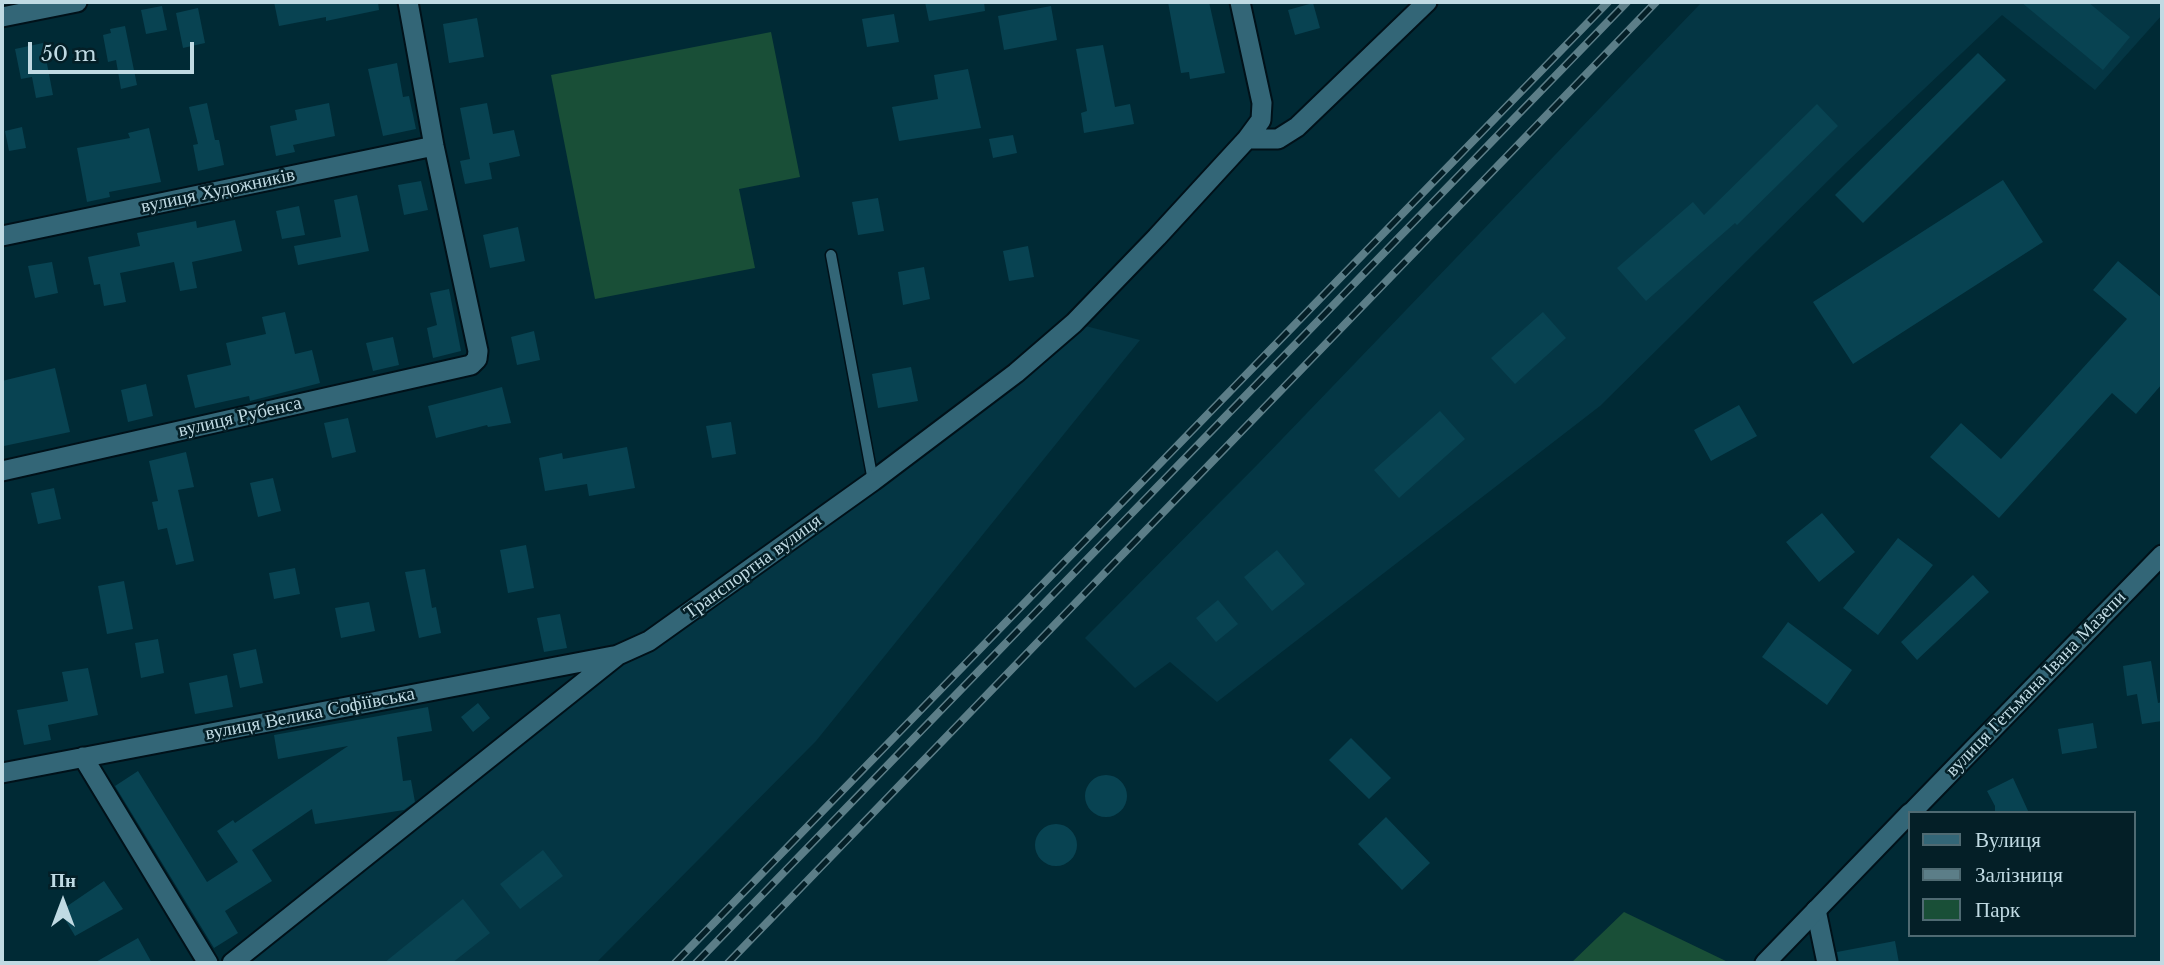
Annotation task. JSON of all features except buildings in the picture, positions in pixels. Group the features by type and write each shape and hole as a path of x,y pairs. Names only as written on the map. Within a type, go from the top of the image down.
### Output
{"street":[{"path":"2,17 77,2"},
{"path":"408,2 434,146"},
{"name":"Транспортна вулиця","path":"232,963 618,655 649,641 873,481 1016,373 1074,323 1247,139 1261,120 1262,103 1240,2"},
{"path":"1247,139 1278,139 1297,127 1427,2"},
{"name":"вулиця Художників","path":"2,236 434,146"},
{"name":"вулиця Рубенса","path":"2,471 471,365 477,359 478,351 434,146"},
{"name":"вулиця Гетьмана Івана Мазепи","path":"1912,811 2162,555"},
{"name":"вулиця Велика Софіївська","path":"2,773 618,655"},
{"path":"83,757 208,963"},
{"name":"вулиця Гетьмана Івана Мазепи","path":"1765,963 1909,814"},
{"path":"1816,910 1827,963"}],"lane":[{"path":"831,255 873,481"}],"shaded area":[{"path":"1702,2 2162,2 2162,15 2095,90 2002,15 1846,163 1600,406 1217,702 1170,662 1135,688 1085,638 1258,464"},
{"path":"1074,323 1140,340 816,741 596,963 232,963 618,655"}],"green space":[{"path":"771,32 800,177 739,189 755,268 595,299 551,75"},
{"path":"1624,912 1730,963 1571,963"}],"railway":[{"path":"675,963 1608,2"},
{"path":"696,963 1627,2"},
{"path":"728,963 1656,2"}]}
